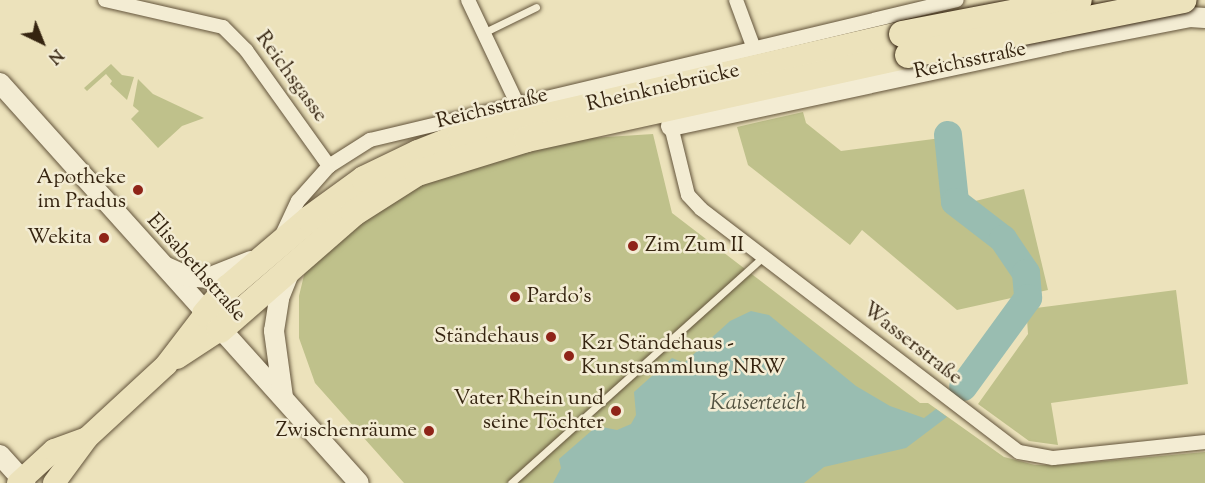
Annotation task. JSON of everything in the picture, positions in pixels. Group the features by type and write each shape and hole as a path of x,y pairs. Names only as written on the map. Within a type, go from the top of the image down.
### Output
{"highway":[{"name":"Rheinkniebrücke","path":"589,126 1079,0"},
{"name":"Rheinkniebrücke","path":"281,253 364,179 461,136 905,45 1184,0"},
{"path":"589,126 613,129 671,126"},
{"name":"Reichsstraße","path":"212,322 281,253 354,213 417,173 516,142 589,126"}],"main road":[{"name":"Reichsstraße","path":"671,126 1057,43 1190,17 1205,18"},
{"name":"Elisabethstraße","path":"0,83 156,260 359,483"},
{"path":"156,260 180,274 208,278 281,253 283,286 274,323 275,358 284,400"},
{"path":"54,483 87,438 212,322"},
{"path":"0,455 21,482 59,446 87,438"}],"street":[{"name":"Reichsgasse","path":"105,0 207,23 232,34 329,166"},
{"path":"468,0 517,103"},
{"path":"735,0 753,46"},
{"name":"Reichsstraße","path":"281,253 298,201 329,166 370,140 753,46 957,0"},
{"path":"1049,0 1057,43"},
{"name":"Wasserstraße","path":"671,126 688,195 714,220 1019,453 1053,458 1205,442"}],"lane":[{"path":"483,33 536,7"},
{"path":"511,483 710,300 764,256"}],"green space":[{"path":"111,64 122,75 134,77 127,100 110,84 112,81 106,74 87,91 84,88"},
{"path":"138,79 153,94 204,118 182,126 158,148 131,119 139,111 133,106"},
{"path":"803,112 806,123 841,151 949,137 963,204 1024,189 1048,290 957,310 862,230 850,245 748,165 737,127"},
{"path":"653,134 672,213 920,403 928,403 1004,457 1035,465 1061,465 1205,452 1205,483 404,483 315,383 299,338 299,296 305,271 335,241 419,182 462,166 576,139"},
{"path":"1176,290 1188,384 1051,403 1058,445 1029,441 978,404 1028,334 1027,319 1036,308"}],"water":[{"name":"Kaiserteich","path":"751,311 769,315 856,386 890,406 924,418 936,409 947,417 906,448 824,467 804,483 553,483 561,468 559,459 597,426 617,430 631,424 636,415 634,392 672,358 684,363 730,321"}],"waterway":[{"path":"948,135 955,202 1003,239 1026,273 1028,298 963,387"}],"place":[{"name":"Apotheke im Pradus","path":"138,190"},
{"name":"Wekita","path":"104,238"},
{"name":"Zim Zum II","path":"633,246"},
{"name":"Pardo's","path":"515,297"},
{"name":"Ständehaus","path":"551,337"},
{"name":"K21 Ständehaus - Kunstsammlung NRW","path":"569,356"},
{"name":"Vater Rhein und seine Töchter","path":"616,411"},
{"name":"Zwischenräume","path":"429,431"}]}
